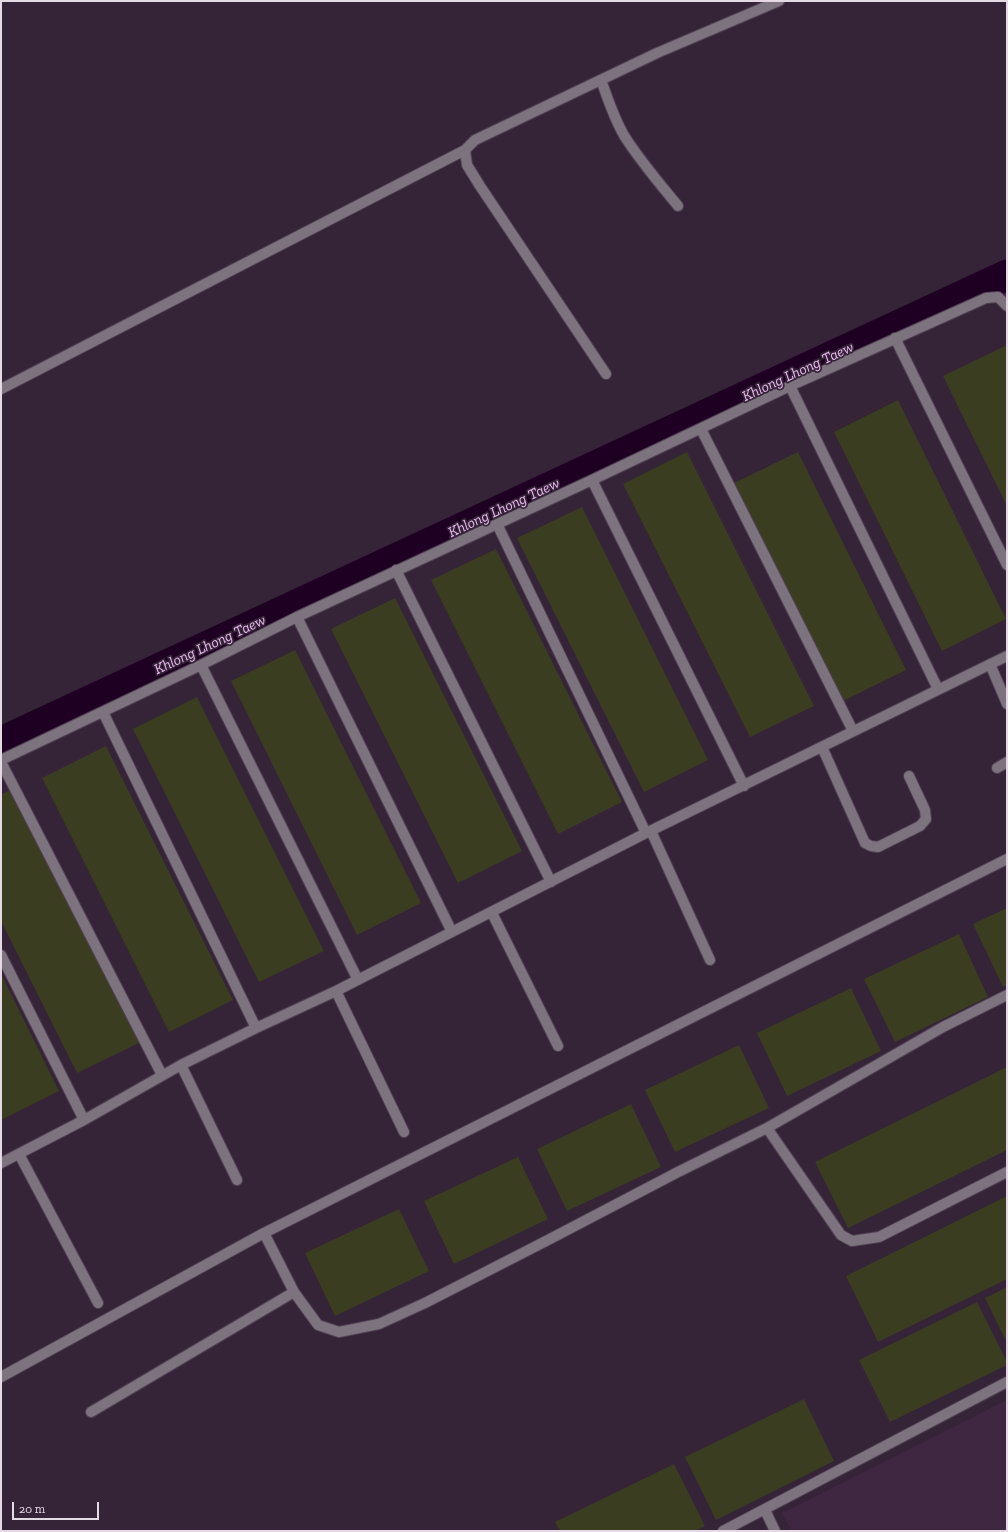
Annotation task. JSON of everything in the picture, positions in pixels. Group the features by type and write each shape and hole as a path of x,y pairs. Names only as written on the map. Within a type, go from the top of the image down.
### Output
{"street":[{"path":"1,389 465,150 475,140 657,53 779,1"},
{"path":"601,80 614,116 625,136 642,161 678,206"},
{"path":"465,150 467,165 480,186 606,374"},
{"path":"162,1074 1,761 201,665 297,616 895,338 986,298 998,297 1007,306"},
{"path":"895,338 1007,565"},
{"path":"790,386 938,689"},
{"path":"700,429 853,731"},
{"path":"592,480 744,786"},
{"path":"497,524 649,832 710,960"},
{"path":"396,570 551,882"},
{"path":"297,616 452,932"},
{"path":"1,1163 84,1120 162,1074 336,991 649,832 1007,656"},
{"path":"990,664 1007,704"},
{"path":"201,665 358,980"},
{"path":"103,712 256,1028"},
{"path":"822,747 865,843 871,846 878,847 920,826 926,820 925,810 909,776"},
{"path":"997,768 1007,762"},
{"path":"1,1377 264,1233 1007,858"},
{"path":"492,913 558,1046"},
{"path":"1,955 84,1120"},
{"path":"336,991 404,1132"},
{"path":"264,1233 294,1292 318,1325 339,1332 379,1324 425,1303 678,1172 767,1128 943,1027 1007,995"},
{"path":"181,1065 237,1180"},
{"path":"767,1128 841,1235 852,1241 879,1237 1007,1172"},
{"path":"19,1154 98,1303"},
{"path":"91,1412 294,1292"},
{"path":"723,1531 1007,1382"},
{"path":"765,1510 775,1531"}],"shaded area":[{"path":"1007,1400 1007,1531 792,1531 782,1513"}],"building":[{"path":"1007,345 1007,506 943,376"},
{"path":"898,400 1006,619 942,651 834,432"},
{"path":"687,452 814,706 750,737 623,484"},
{"path":"798,452 906,670 843,701 734,483"},
{"path":"582,507 708,760 644,792 517,538"},
{"path":"496,549 622,802 558,834 431,580"},
{"path":"395,598 522,851 458,883 331,629"},
{"path":"295,650 421,903 357,935 231,681"},
{"path":"197,697 324,951 259,982 133,729"},
{"path":"106,746 233,1000 169,1032 42,778"},
{"path":"14,788 141,1042 77,1073 1,921 1,795"},
{"path":"1007,908 1007,985 1003,987 973,924"},
{"path":"959,934 988,997 895,1042 864,979"},
{"path":"1,974 59,1091 1,1120"},
{"path":"851,988 881,1051 787,1096 757,1033"},
{"path":"739,1045 769,1108 675,1152 645,1090"},
{"path":"1007,1067 1007,1150 848,1228 815,1162"},
{"path":"631,1104 661,1167 567,1211 537,1149"},
{"path":"518,1157 548,1219 454,1264 424,1201"},
{"path":"1007,1196 1007,1279 878,1342 846,1276"},
{"path":"399,1209 429,1271 335,1316 305,1253"},
{"path":"1007,1287 1007,1343 985,1298"},
{"path":"977,1302 1007,1362 1007,1365 890,1422 859,1360"},
{"path":"804,1399 834,1461 716,1520 685,1457"},
{"path":"674,1464 705,1526 695,1531 560,1531 555,1522"}],"waterway":[{"name":"Khlong Lhong Taew","path":"1,742 1007,275"}]}
